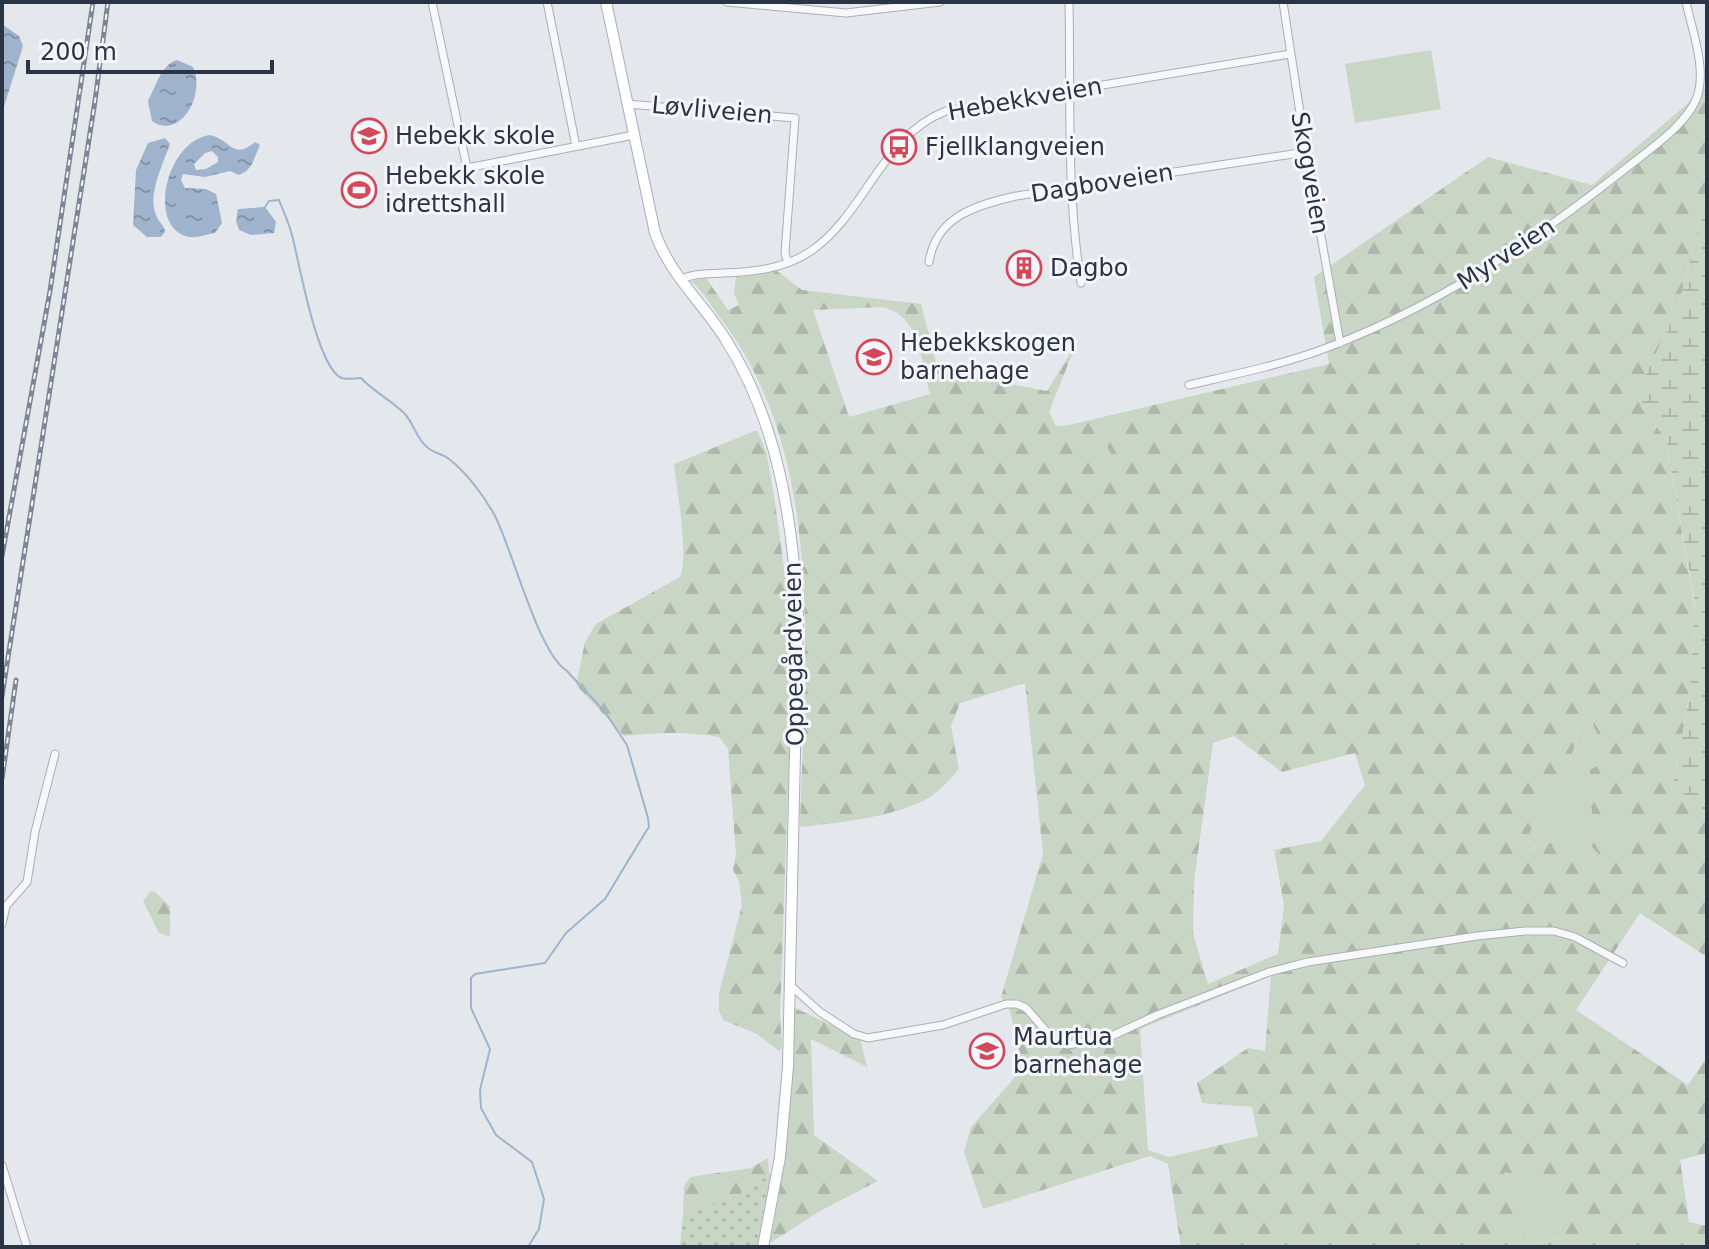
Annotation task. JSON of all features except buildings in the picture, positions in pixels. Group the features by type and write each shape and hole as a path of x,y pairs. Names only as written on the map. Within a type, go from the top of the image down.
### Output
{"main road":[{"name":"Oppegårdveien","path":"606,2 655,233 665,258 725,338 767,423 783,493 795,574 798,617 785,1112 763,1247"}],"street":[{"path":"432,2 467,168 634,135"},
{"path":"547,2 576,146"},
{"path":"727,2 846,13 940,2"},
{"path":"1069,2 1071,187 1081,283"},
{"name":"Skogveien","path":"1283,2 1340,343"},
{"name":"Myrveien","path":"1189,385 1287,361 1340,343 1437,298 1501,260 1597,190 1682,121 1695,103 1700,83 1698,60 1686,2"},
{"name":"Hebekkveien","path":"680,280 694,275 773,268 812,250 830,234 900,141 928,118 964,106 1290,54"},
{"name":"Løvliveien","path":"627,104 795,118 785,253 788,263"},
{"name":"Dagboveien","path":"929,262 937,236 964,211 1016,196 1306,152"},
{"path":"2,924 6,906 27,882 35,832 55,754"},
{"path":"788,984 820,1012 854,1034 868,1038 943,1025 1006,1004 1017,1004 1026,1008 1054,1040 1067,1045 1105,1039 1157,1015 1269,972 1308,962 1477,936 1554,931 1575,937 1623,963"},
{"path":"2,1165 27,1247"}],"green space":[{"path":"1431,50 1441,109 1355,123 1345,64"},
{"path":"1707,87 1707,194 1678,307 1636,395 1666,440 1695,609 1690,693 1673,785 1707,814 1707,957 1640,913 1576,1010 1688,1085 1707,1057 1707,1153 1680,1160 1689,1222 1707,1226 1707,1247 1526,1247 1555,1239 1505,1173 1524,1247 1181,1247 1168,1164 1150,1156 983,1209 964,1152 971,1127 1023,1068 1010,1011 1001,997 1043,854 1025,683 960,703 951,726 959,769 937,792 891,813 800,827 805,631 802,564 794,498 779,434 755,374 721,319 691,281 706,278 728,310 739,305 734,293 736,276 777,271 802,290 921,304 938,370 1047,391 1077,342 1049,412 1056,426 1069,425 1329,364 1314,277 1488,157 1592,185","holes":["882,307 905,319 917,341 930,394 849,417 813,310","1589,716 1612,757 1590,769 1587,786 1593,819 1632,846 1593,832 1583,837 1574,850 1559,839 1523,852 1549,786 1572,755 1582,718","1234,736 1282,772 1355,753 1365,785 1321,841 1274,850 1284,905 1278,954 1208,984 1193,933 1194,882 1213,743","1271,976 1265,1051 1248,1048 1197,1083 1202,1103 1252,1107 1258,1136 1169,1157 1148,1150 1140,1029"]},
{"path":"1707,194 1707,814 1673,785 1690,693 1695,605 1666,440 1636,395 1678,307"},
{"path":"757,430 766,451 789,604 789,760 780,1016 782,1048 779,1051 757,1034 723,1020 719,1010 719,993 742,905 739,881 733,870 736,854 728,749 719,737 706,735 671,733 624,736 576,685 585,642 596,624 680,577 683,538 674,464"},
{"path":"1103,437 1121,477 1101,486 1083,446"},
{"path":"1589,716 1612,757 1590,770 1587,786 1593,818 1624,813 1632,826 1632,846 1592,832 1584,837 1599,855 1583,867 1574,850 1559,839 1522,852 1549,786 1572,755 1582,718"},
{"path":"151,891 170,906 168,936 159,933 143,901"},
{"path":"795,1008 860,1038 867,1067 811,1039 814,1135 878,1181 822,1210 770,1243 786,1152"},
{"path":"768,1158 769,1173 751,1188 729,1199 683,1214 684,1187 690,1177 751,1168"},
{"path":"1504,1172 1560,1181 1555,1239 1524,1247"},
{"path":"769,1173 774,1177 759,1247 680,1247 683,1214 740,1194"}],"water":[{"path":"2,24 19,36 23,46 2,113"},
{"path":"177,60 193,67 196,90 188,112 181,120 162,126 152,121 148,101 163,71"},
{"path":"210,135 236,149 255,142 260,145 250,166 239,175 230,171 205,177 183,174 181,180 185,188 206,189 216,194 222,223 215,233 190,237 176,231 168,219 165,203 172,168 194,141","holes":["212,151 218,162 206,169 196,170 194,164 205,153"]},
{"path":"165,138 170,144 157,179 154,207 165,232 161,237 147,237 133,225 136,170 148,143"},
{"path":"265,207 276,222 274,233 251,235 239,230 236,221 238,209"}],"waterway":[{"path":"265,207 269,201 279,200 292,235 315,331 322,350 338,376 361,378 399,408 424,444 456,465 491,508 546,644 556,660 605,712 627,745 648,818 649,827 605,899 566,933 545,963 475,974 471,978 471,1008 490,1049 480,1090 481,1108 496,1135 532,1162 544,1199 539,1229 528,1247"}],"railway":[{"path":"2,556 50,291 93,2"},
{"path":"2,696 108,2"},
{"path":"2,779 16,680"}],"place":[{"name":"Hebekk skole","path":"369,136"},
{"name":"Fjellklangveien","path":"899,147"},
{"name":"Hebekk skole idrettshall","path":"359,190"},
{"name":"Dagbo","path":"1024,268"},
{"name":"Hebekkskogen barnehage","path":"874,357"},
{"name":"Maurtua barnehage","path":"987,1051"}]}
